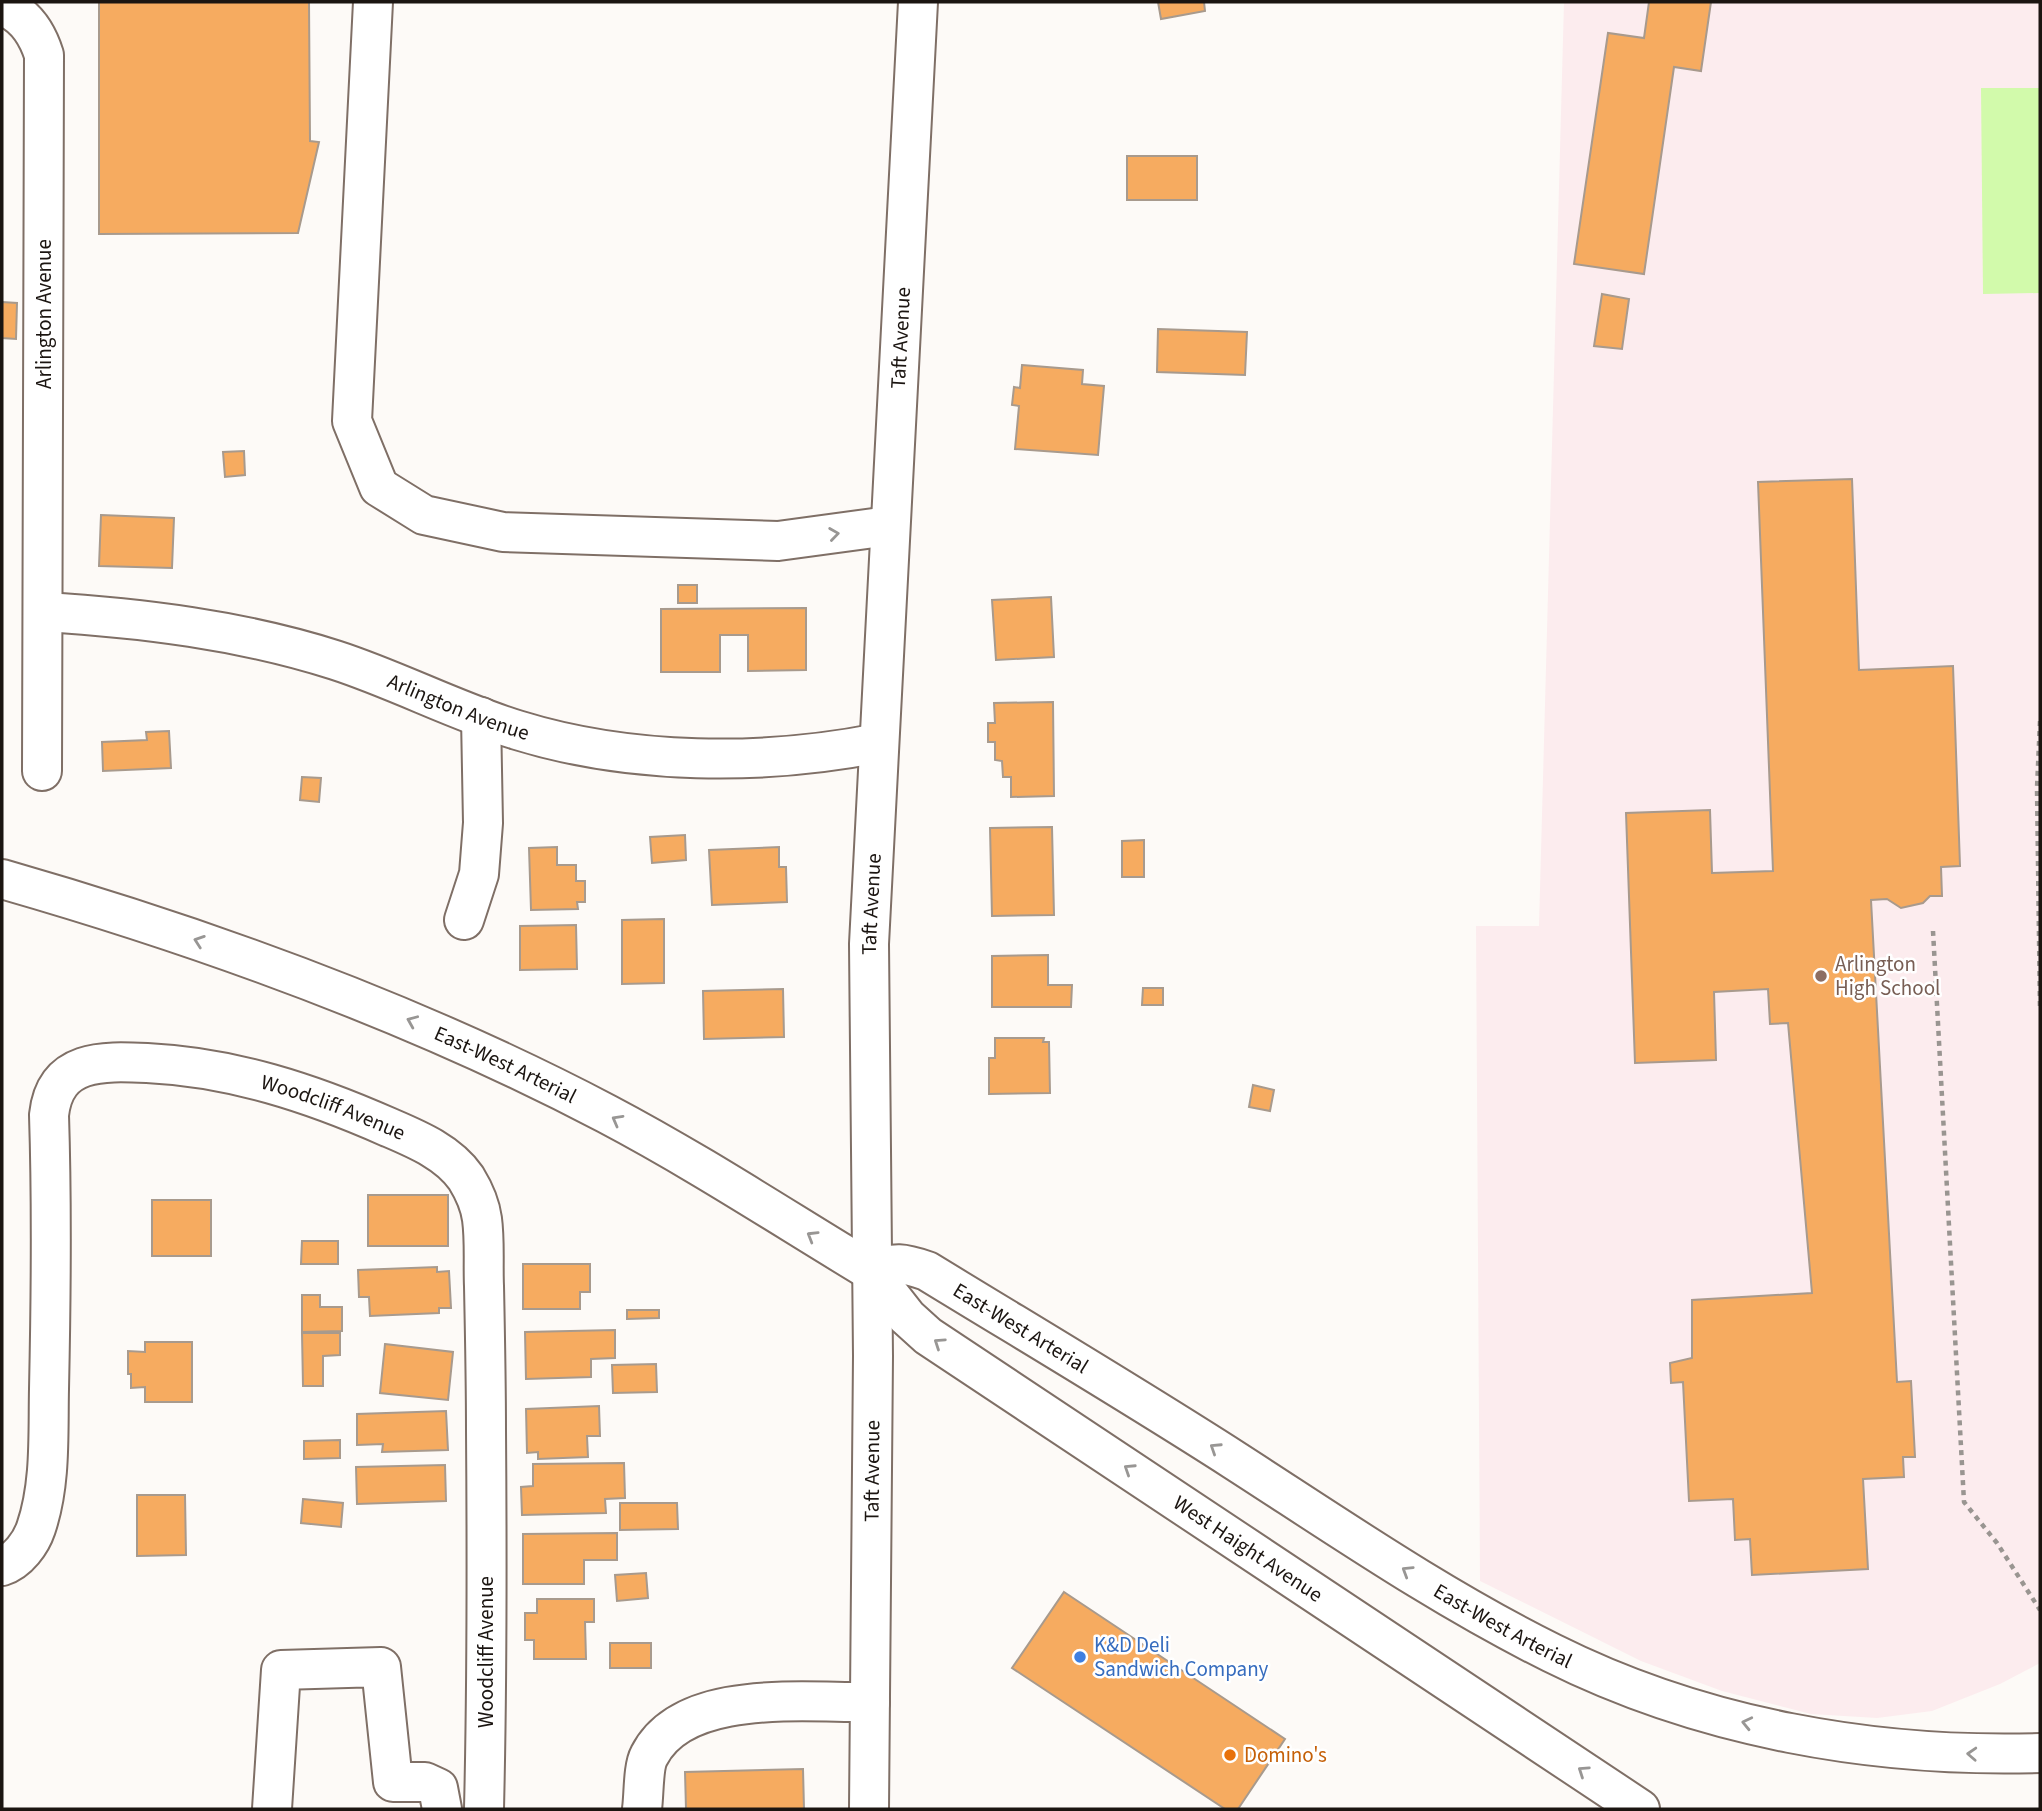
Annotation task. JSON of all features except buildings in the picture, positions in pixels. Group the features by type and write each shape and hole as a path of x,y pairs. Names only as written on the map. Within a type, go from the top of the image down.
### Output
{"main road":[{"path":"373,2 352,421 379,487 424,515 503,532 778,541 889,526"},
{"name":"Taft Avenue","path":"869,1809 873,1356 869,944 918,2"},
{"name":"Arlington Avenue","path":"14,13 38,36 44,55 42,771"},
{"name":"Arlington Avenue","path":"43,612 171,624 289,647 378,675 481,717 561,742 606,751 749,758 843,750 878,743"},
{"path":"464,920 479,874 483,823 481,717"},
{"name":"East-West Arterial","path":"2,879 239,954 366,1002 548,1084 662,1144 871,1271 890,1262 927,1271 1184,1428 1439,1591 1555,1655 1618,1683 1677,1704 1794,1733 1914,1750 1978,1754 2040,1753"},
{"name":"Woodcliff Avenue","path":"2,1566 26,1548 36,1528 43,1495 47,1457 51,1299 49,1115 51,1101 63,1079 85,1067 116,1062 166,1064 218,1071 273,1083 322,1100 412,1138 454,1164 474,1192 482,1221 487,1636 484,1809"},
{"name":"West Haight Avenue","path":"871,1271 907,1317 928,1336 1640,1809"},
{"path":"272,1809 281,1670 381,1667 393,1782 425,1782 438,1788 442,1809"},
{"path":"642,1809 648,1758 666,1732 690,1717 739,1703 870,1702"}],"path":[{"path":"2040,721 2037,788 2040,1011"},
{"path":"1933,931 1964,1502 1997,1543 2040,1610"}],"shaded area":[{"path":"1564,2 2040,2 2040,1663 2000,1684 1932,1711 1877,1718 1811,1714 1722,1691 1641,1661 1480,1581 1476,926 1539,926"}],"green space":[{"path":"1981,88 2040,88 2040,293 1983,294"}],"place":[{"name":"Arlington High School","path":"1821,976"},
{"name":"K&D Deli Sandwich Company","path":"1080,1657"},
{"name":"Domino's","path":"1230,1755"}]}
